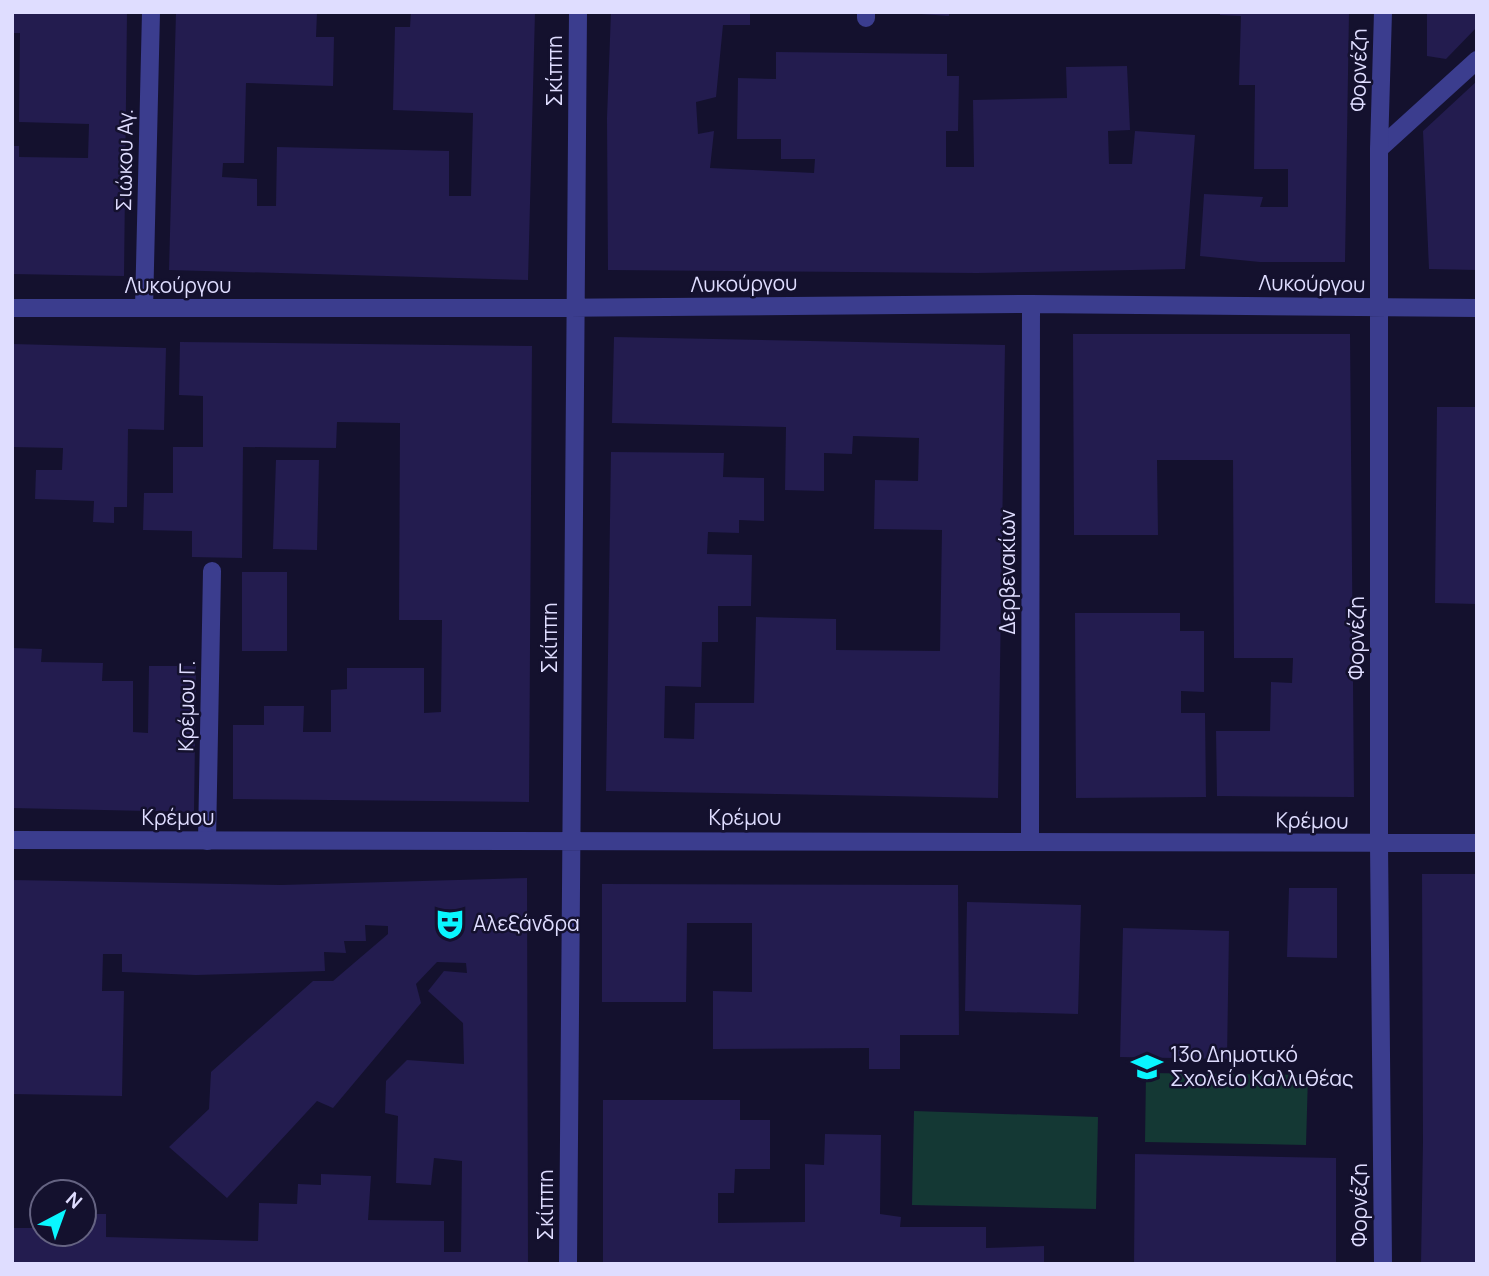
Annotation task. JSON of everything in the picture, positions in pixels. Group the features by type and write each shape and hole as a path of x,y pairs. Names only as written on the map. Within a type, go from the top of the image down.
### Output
{"street":[{"name":"Σιώκου Αγ.","path":"144,308 151,12"},
{"name":"Σκίππη","path":"568,1264 578,12"},
{"name":"Φορνέζη","path":"1383,12 1379,149 1379,844 1383,1264"},
{"path":"1379,149 1477,60"},
{"name":"Λυκούργου","path":"12,308 576,308 1031,304 1477,308"},
{"name":"Δερβενακίων","path":"1030,841 1031,304"},
{"name":"Κρέμου Γ.","path":"207,841 212,571"},
{"name":"Κρέμου","path":"12,840 1477,844"}],"green space":[{"path":"1146,1073 1308,1075 1306,1145 1145,1142"},
{"path":"914,1111 1098,1117 1096,1209 912,1205"}],"building":[{"path":"12,12 127,12 124,276 12,274 12,146 19,146 19,157 88,158 89,124 19,122 20,33 12,33"},
{"path":"176,12 317,12 316,37 334,37 333,86 246,83 244,163 223,163 222,177 257,179 257,206 276,206 277,147 449,151 449,196 471,196 473,113 393,110 395,27 410,27 411,12 535,12 528,280 169,270"},
{"path":"611,12 750,12 750,25 723,25 716,97 696,102 698,134 714,131 710,168 814,173 815,159 781,159 781,139 737,139 738,78 776,79 776,52 947,54 947,76 959,76 958,131 946,131 946,167 974,167 973,100 1067,98 1066,67 1127,66 1130,130 1108,131 1109,164 1132,164 1135,131 1195,135 1185,269 977,273 608,270 607,118"},
{"path":"949,12 949,16 921,14"},
{"path":"1220,12 1349,12 1345,262 1260,262 1200,256 1204,194 1263,197 1260,207 1288,207 1288,169 1254,169 1255,85 1239,85 1241,16 1220,15"},
{"path":"1427,12 1477,12 1477,27 1446,59 1427,56"},
{"path":"1477,81 1477,270 1429,269 1423,131"},
{"path":"1073,334 1350,334 1354,797 1217,796 1216,731 1270,731 1271,682 1292,683 1293,658 1234,658 1233,460 1157,460 1158,535 1074,535"},
{"path":"614,337 1005,345 998,798 606,791 611,452 724,453 723,477 764,478 764,521 739,520 739,533 708,532 707,554 752,555 751,606 718,606 718,642 702,642 701,687 665,686 664,738 694,739 695,703 754,703 756,617 836,619 836,650 940,651 942,530 874,529 875,480 918,481 919,438 853,436 852,454 824,453 824,491 785,490 786,427 612,423"},
{"path":"180,342 532,346 529,802 233,799 233,725 264,725 264,706 304,706 303,732 331,732 331,690 347,689 347,668 424,668 424,713 441,712 442,620 399,620 400,423 337,422 336,448 243,447 242,558 192,557 192,531 143,530 144,493 173,493 173,447 203,447 203,396 179,395"},
{"path":"12,344 166,348 164,430 128,429 127,507 114,507 114,523 93,522 94,501 35,499 36,470 62,470 63,448 12,447"},
{"path":"1437,407 1477,407 1477,604 1435,603"},
{"path":"276,460 319,460 317,550 273,549"},
{"path":"242,572 287,572 287,651 242,651"},
{"path":"1075,613 1180,613 1180,631 1204,631 1204,692 1181,691 1181,713 1205,713 1206,797 1076,798"},
{"path":"12,648 42,649 41,662 103,663 102,681 133,681 133,732 148,733 149,666 196,666 194,812 12,808"},
{"path":"1422,874 1477,874 1477,1264 1421,1264"},
{"path":"527,878 528,1264 12,1264 12,1228 28,1228 28,1248 98,1248 98,1214 106,1214 106,1237 258,1241 259,1203 297,1204 298,1184 321,1185 321,1174 371,1176 368,1220 444,1221 444,1252 461,1252 462,1161 434,1158 431,1185 396,1183 398,1116 385,1113 386,1081 407,1060 464,1064 463,1023 428,991 444,971 467,973 466,963 437,962 416,984 421,1003 333,1108 317,1101 227,1198 169,1147 209,1109 211,1072 313,981 333,981 388,934 388,926 365,925 366,941 344,941 346,953 324,952 325,971 196,975 122,972 122,954 103,954 102,991 124,991 122,1096 12,1094 12,880 281,885"},
{"path":"602,884 958,885 959,1035 900,1035 900,1069 869,1069 869,1048 713,1049 713,991 752,992 752,923 687,923 686,1002 602,1002"},
{"path":"1289,888 1337,888 1337,958 1287,957"},
{"path":"967,902 1081,905 1078,1014 965,1011"},
{"path":"1123,928 1229,931 1227,1059 1120,1057"},
{"path":"603,1100 740,1100 740,1120 770,1120 770,1169 735,1169 734,1193 718,1193 718,1223 805,1222 805,1164 824,1165 825,1134 881,1135 880,1214 901,1217 900,1227 986,1227 986,1248 1044,1246 1044,1264 603,1264"},
{"path":"1135,1154 1336,1158 1336,1264 1134,1264"}],"place":[{"name":"Αλεξάνδρα","path":"450,924"},
{"name":"13ο Δημοτικό Σχολείο Καλλιθέας","path":"1147,1067"}]}
